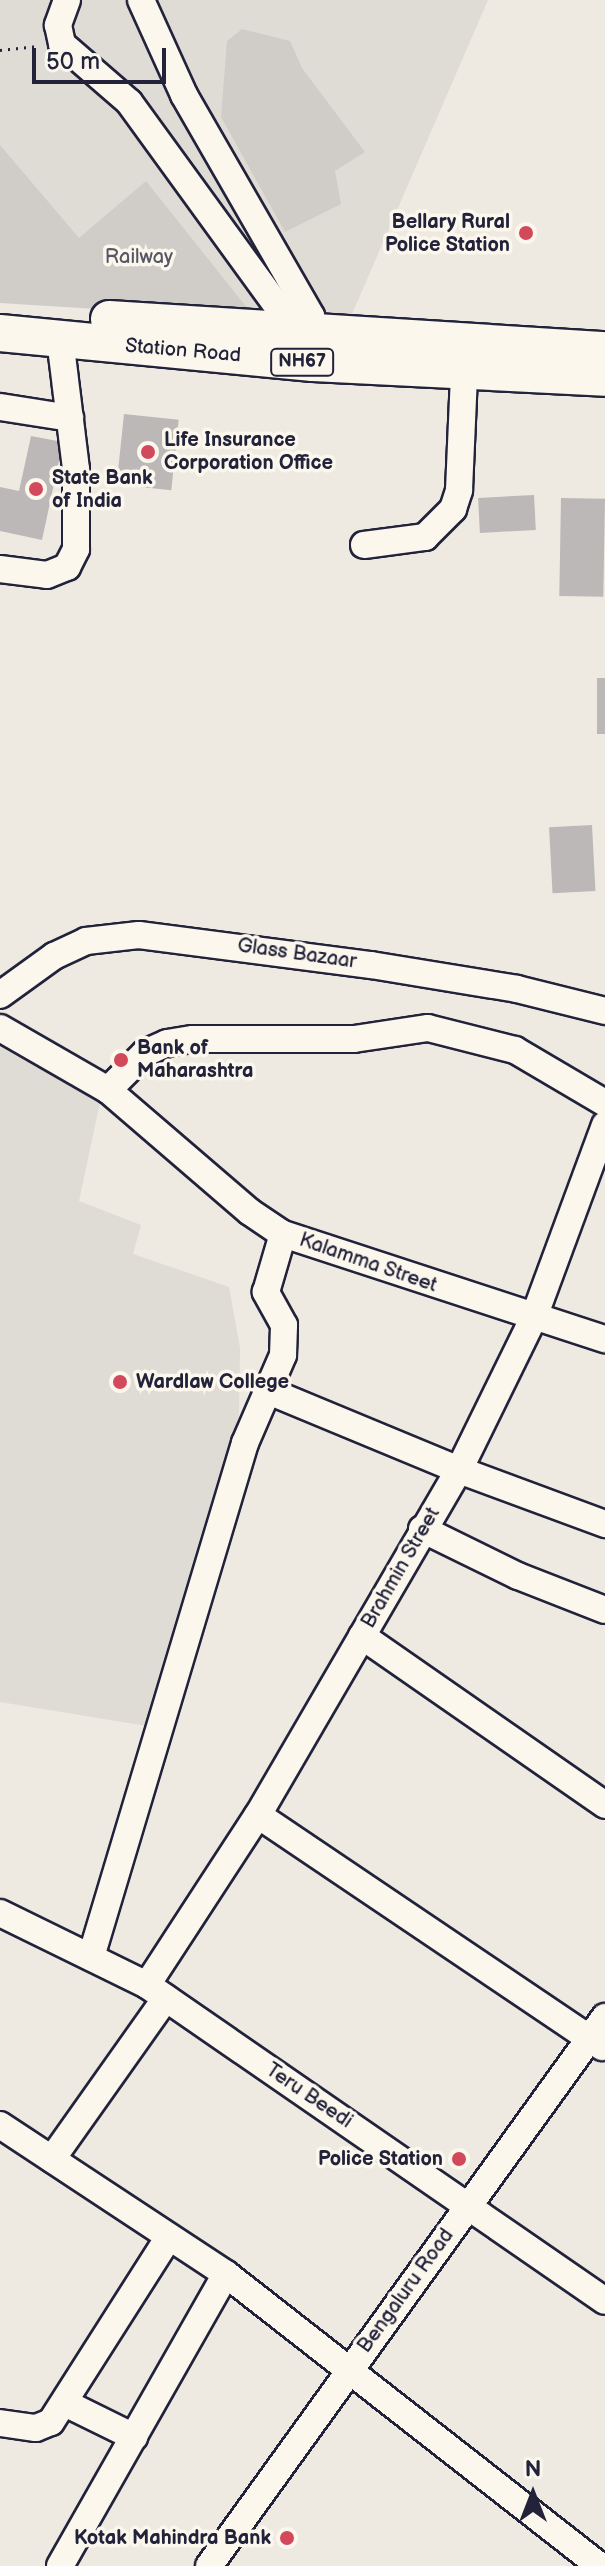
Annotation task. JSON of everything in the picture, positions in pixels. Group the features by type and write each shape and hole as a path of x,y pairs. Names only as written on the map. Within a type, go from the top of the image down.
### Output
{"highway":[{"name":"Station Road","path":"0,308 310,348 464,374 605,378"},
{"name":"Station Road","path":"0,333 60,339 310,348"},
{"name":"NH67","path":"310,348 605,350"}],"street":[{"path":"67,0 58,25 62,44 129,102 310,348"},
{"path":"141,0 184,95 311,316 310,348"},
{"path":"0,569 47,575 67,567 76,549 70,418 60,339"},
{"path":"364,545 425,537 453,509 459,490 464,374"},
{"path":"0,407 70,418"},
{"name":"Glass Bazaar","path":"0,995 54,956 86,941 139,935 371,965 517,989 605,1011"},
{"name":"Kalamma Street","path":"0,1028 108,1090 250,1212 283,1234 605,1339"},
{"path":"108,1090 145,1053 167,1043 208,1038 354,1039 428,1028 515,1050 605,1103"},
{"name":"Brahmin Street","path":"52,2159 156,1992 459,1470 534,1317 605,1125"},
{"path":"91,1957 145,1764 266,1390 287,1340 266,1292 283,1234"},
{"path":"266,1390 459,1470 605,1524"},
{"path":"422,1529 605,1610"},
{"path":"362,1636 458,1708 605,1805"},
{"path":"258,1815 597,2044"},
{"name":"Teru Beedi","path":"0,1913 156,1992 605,2301"},
{"name":"Bengaluru Road","path":"209,2566 467,2205 597,2044 605,2017"},
{"path":"0,2125 226,2274 600,2566"},
{"path":"0,2423 44,2427 67,2404 169,2237"},
{"path":"60,2566 226,2274"},
{"path":"67,2404 134,2437"}],"path":[{"path":"0,50 62,44"}],"shaded area":[{"path":"0,0 488,0 349,321 0,302"},
{"name":"Wardlaw College","path":"0,1047 100,1102 79,1201 141,1225 133,1254 229,1287 240,1348 239,1415 147,1726 0,1702"}],"green space":[{"path":"242,29 290,41 302,68 365,152 335,171 341,204 285,232 221,117 227,41"},
{"name":"Railway","path":"0,145 79,238 146,181 256,319 0,303"}],"building":[{"name":"Life Insurance Corporation Office","path":"124,414 179,420 171,490 117,485"},
{"name":"State Bank of India","path":"31,436 63,442 42,540 0,531 0,487 19,491"},
{"path":"534,495 536,530 480,533 478,498"},
{"path":"561,498 605,499 603,597 559,596"},
{"path":"597,678 605,678 605,734 597,734"},
{"path":"592,825 595,891 553,893 549,827"}],"place":[{"name":"Bellary Rural Police Station","path":"526,233"},
{"name":"Life Insurance Corporation Office","path":"148,452"},
{"name":"State Bank of India","path":"36,489"},
{"name":"Bank of Maharashtra","path":"121,1060"},
{"name":"Wardlaw College","path":"120,1382"},
{"name":"Police Station","path":"459,2159"},
{"name":"Kotak Mahindra Bank","path":"287,2538"}]}
